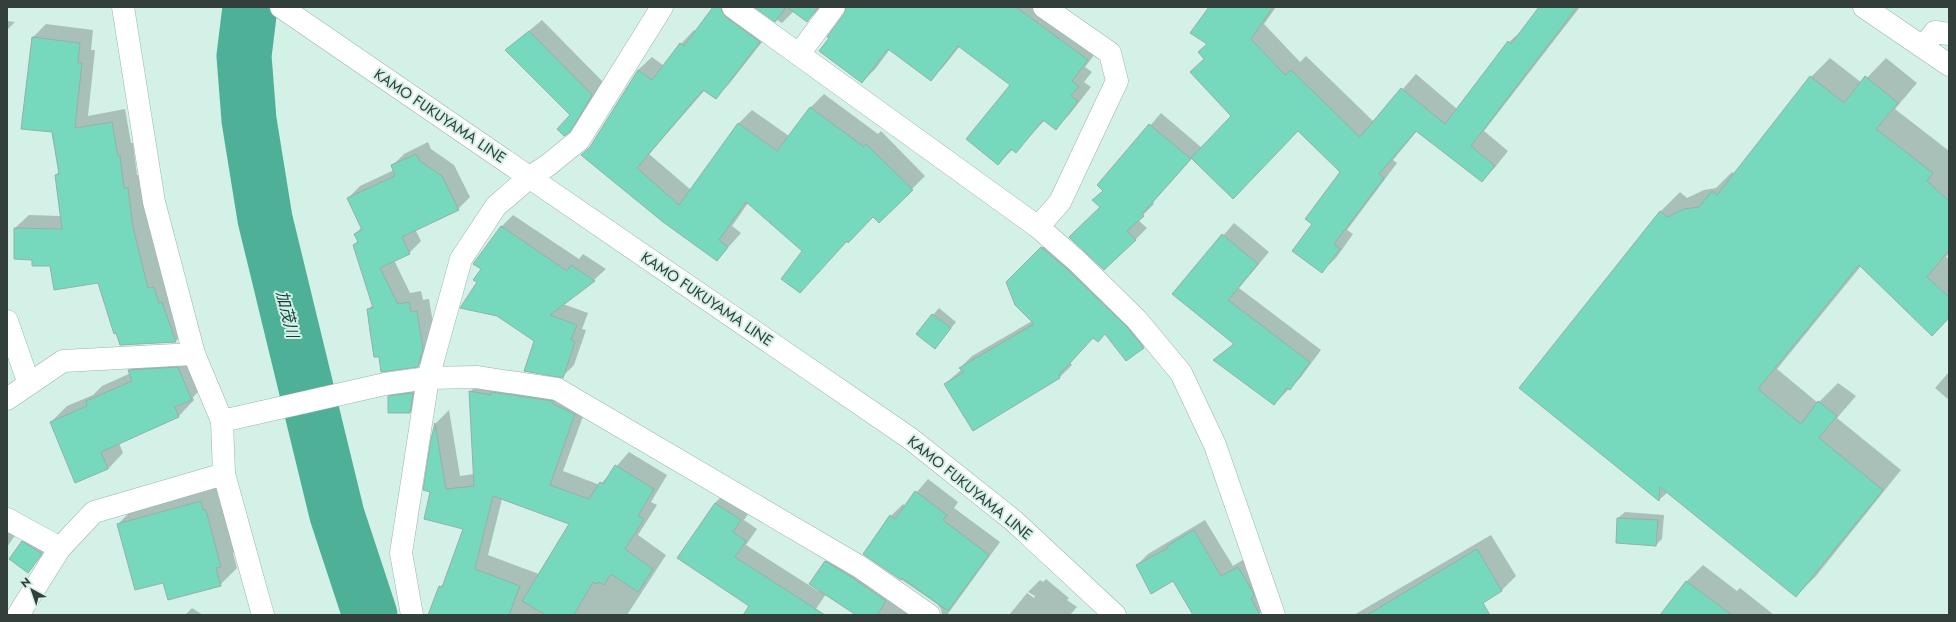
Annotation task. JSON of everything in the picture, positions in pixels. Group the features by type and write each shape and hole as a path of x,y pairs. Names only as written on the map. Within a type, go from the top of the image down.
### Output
{"street":[{"path":"123,7 154,202 194,354 222,421 224,474 263,615"},
{"name":"KAMO FUKUYAMA LINE","path":"281,7 912,439 1014,521 1114,615"},
{"path":"412,615 401,553 428,378 461,259 496,206 530,177 548,166 579,140 662,7"},
{"path":"734,7 1038,228 1078,261 1137,320 1181,373 1215,445 1274,615"},
{"path":"798,54 834,7"},
{"path":"1038,228 1060,202 1117,81 1110,53 1044,7"},
{"path":"1864,7 1949,65"},
{"path":"1923,47 1935,32 1949,34"},
{"path":"7,321 29,384"},
{"path":"7,399 63,361 194,354"},
{"path":"222,421 385,384 428,378 476,378 557,389 860,567 929,615"},
{"path":"18,615 60,548 94,512 224,474"},
{"path":"7,519 60,548"}],"building":[{"path":"713,7 721,7 722,12 726,17 760,42 716,99 703,90 637,168 679,205 738,123 777,151 810,107 864,147 866,144 913,190 879,223 873,217 848,243 847,241 800,293 781,279 802,251 746,202 719,240 728,247 717,261 663,222 581,155 590,147 638,70 652,80 680,43 684,46"},
{"path":"754,7 786,7 775,22"},
{"path":"787,7 818,7 807,22"},
{"path":"846,7 1016,7 1088,60 1072,81 1079,86 1071,96 1078,101 1056,130 1043,120 1016,153 1011,149 998,165 966,139 1010,85 958,46 931,81 888,49 862,83 819,51 829,38 827,37 844,14"},
{"path":"1209,7 1273,7 1251,39 1285,75 1291,70 1360,137 1401,88 1445,124 1508,41 1511,44 1539,7 1577,7 1471,146 1495,166 1482,182 1416,131 1379,174 1384,178 1334,244 1340,249 1322,273 1292,251 1312,224 1305,219 1340,172 1298,131 1233,199 1191,158 1231,116 1190,72 1204,59 1198,52 1207,44 1190,33"},
{"path":"529,31 592,95 570,132 564,136 557,129 570,115 505,50"},
{"path":"32,37 80,43 78,63 82,63 75,128 112,122 118,156 120,156 124,188 128,188 133,227 148,288 154,287 159,303 162,302 176,342 120,345 116,333 114,334 98,283 54,290 50,266 32,266 32,260 14,259 14,228 62,229 55,175 59,174 52,132 21,129"},
{"path":"1810,76 1844,103 1865,76 1898,103 1876,129 1933,173 1927,181 1949,201 1949,250 1927,277 1949,297 1949,318 1932,336 1859,265 1758,389 1801,424 1818,401 1837,416 1819,438 1883,490 1796,597 1660,487 1659,501 1519,388 1660,211 1667,217 1684,209 1699,207 1712,191 1717,195"},
{"path":"1149,124 1191,159 1142,214 1144,216 1127,231 1136,240 1104,270 1069,237 1100,207 1092,200 1103,191 1097,185"},
{"path":"416,154 420,161 442,176 459,210 402,237 410,254 380,268 398,304 409,302 411,312 417,311 423,348 418,367 381,372 379,357 374,357 367,309 373,308 353,245 358,242 354,234 362,230 347,198 395,176 391,165"},
{"path":"501,226 567,271 571,265 595,281 550,315 577,325 571,340 575,342 563,378 524,371 534,341 497,316 460,308 477,282 473,280 481,269 473,264"},
{"path":"1222,234 1258,264 1228,300 1310,362 1290,390 1287,388 1274,405 1213,360 1234,344 1172,294"},
{"path":"1041,247 1068,270 1128,328 1144,348 1126,361 1105,334 1098,342 1093,338 1059,375 1060,378 973,431 944,384 964,372 959,368 1034,324 1015,305 1006,282"},
{"path":"932,314 951,328 935,349 916,334"},
{"path":"178,367 192,400 175,407 179,417 101,452 108,469 75,483 50,422 87,406 86,401 132,381 128,370"},
{"path":"469,391 491,395 491,392 553,401 553,404 575,414 550,485 589,499 600,482 603,484 615,465 654,489 638,516 644,519 625,549 653,569 638,592 611,574 604,585 599,582 597,584 593,582 574,615 546,615 522,601 569,524 493,496 475,569 520,586 509,615 428,615 439,586 442,587 463,529 424,519 430,492 423,490 431,439 435,423 446,489 474,486"},
{"path":"413,393 410,413 388,413 388,396"},
{"path":"915,491 947,515 943,520 989,555 948,611 902,578 901,580 863,554 890,515 895,519"},
{"path":"201,501 203,510 206,510 221,567 216,568 221,586 168,600 163,583 135,590 117,524"},
{"path":"715,503 741,520 733,532 746,541 735,557 825,615 743,615 749,606 677,558"},
{"path":"1617,518 1658,520 1656,546 1616,543"},
{"path":"1194,530 1221,576 1238,567 1253,592 1254,596 1251,598 1260,615 1193,615 1173,581 1151,594 1136,565 1168,548 1167,546"},
{"path":"22,541 42,554 28,573 9,559"},
{"path":"1477,549 1502,591 1483,603 1490,615 1367,615"},
{"path":"825,561 886,601 877,615 856,615 809,584"},
{"path":"1686,581 1732,615 1660,615"}],"waterway":[{"name":"加茂川","path":"250,7 244,56 249,120 265,219 337,515 370,615"}]}
